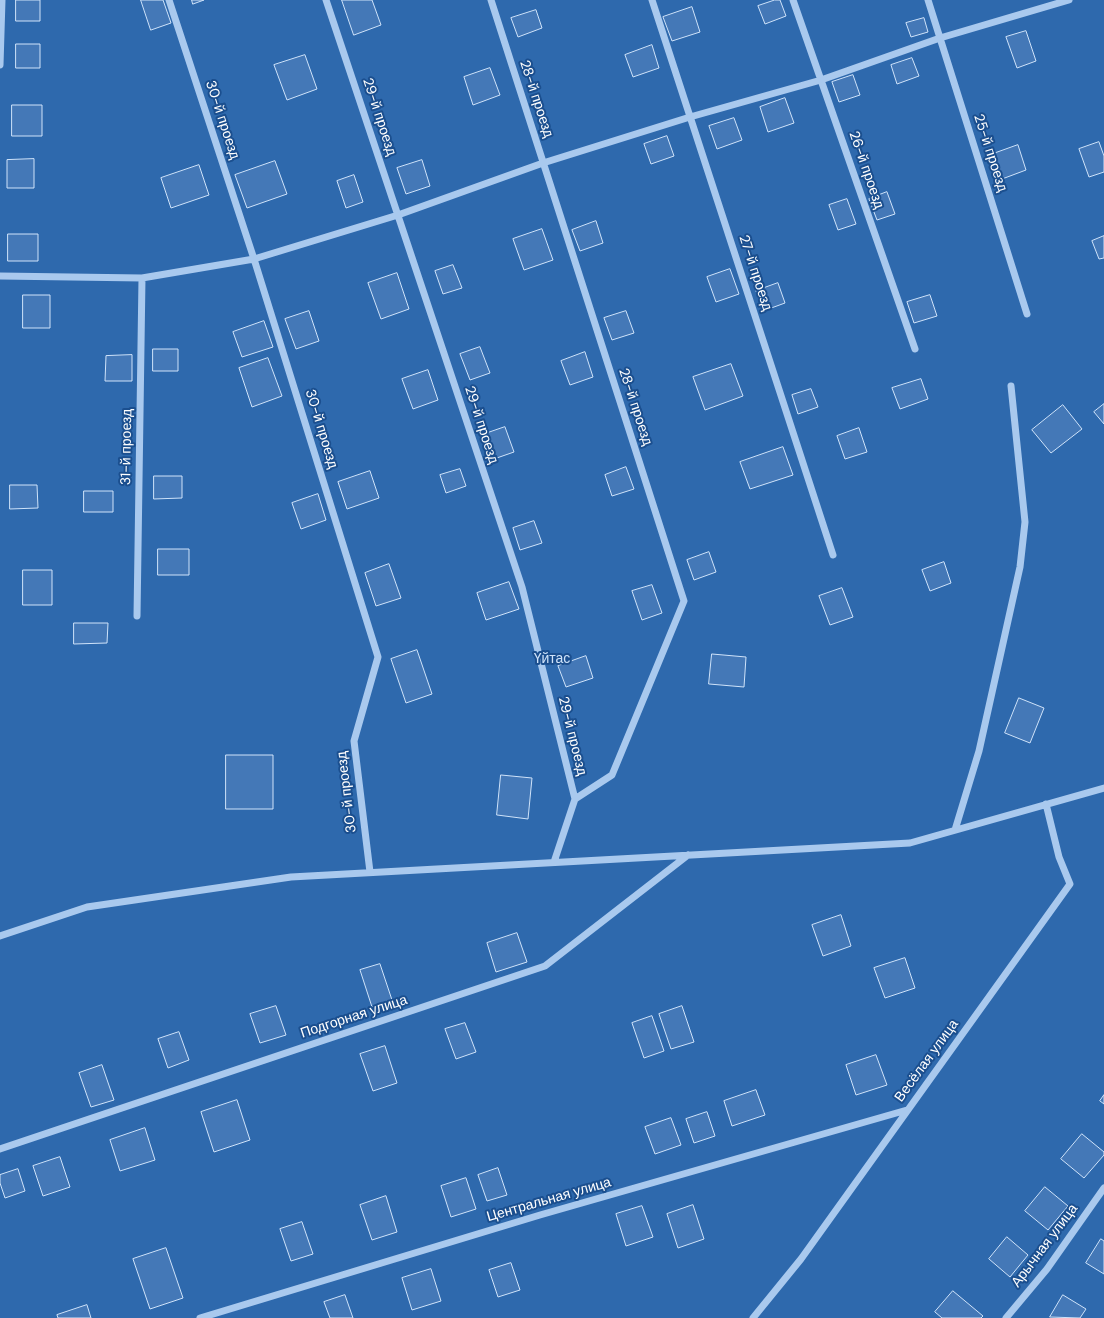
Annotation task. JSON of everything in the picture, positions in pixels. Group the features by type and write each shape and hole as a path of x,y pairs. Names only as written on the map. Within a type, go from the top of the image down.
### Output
{"street":[{"path":"0,65 2,0"},
{"name":"30-й проезд","path":"169,0 254,258 378,657 354,741 370,872"},
{"name":"29-й проезд","path":"326,0 522,587 575,799"},
{"name":"28-й проезд","path":"491,0 684,601 612,776 575,799"},
{"name":"27-й проезд","path":"652,0 833,555"},
{"name":"26-й проезд","path":"793,0 915,349"},
{"name":"25-й проезд","path":"928,0 1027,314"},
{"path":"0,276 142,278 254,258 398,215 543,163 690,117 820,80 940,38 1069,0"},
{"name":"31-й проезд","path":"137,616 142,278"},
{"path":"955,830 980,751 1020,567 1025,522 1011,386"},
{"path":"0,936 87,907 291,877 910,843 1104,788"},
{"path":"554,862 575,799"},
{"name":"Весёлая улица","path":"753,1318 801,1259 1070,884 1059,857 1046,804"},
{"name":"Подгорная улица","path":"0,1149 546,966 688,855"},
{"name":"Центральная улица","path":"200,1318 540,1215 907,1110"},
{"name":"Арычная улица","path":"1006,1318 1047,1269 1104,1188"}],"green space":[{"name":"Үйтас","path":"0,0 1104,0 1104,1318 0,1318"}],"building":[{"path":"16,0 40,0 40,21 16,21"},
{"path":"141,0 163,0 171,23 151,30"},
{"path":"192,0 204,0 193,4"},
{"path":"342,0 372,0 381,25 354,35"},
{"path":"775,0 780,0 786,16 765,24 758,6"},
{"path":"692,7 700,32 672,41 663,17"},
{"path":"536,10 542,28 518,37 511,18"},
{"path":"924,18 928,32 911,37 906,23"},
{"path":"1026,31 1036,61 1017,68 1006,37"},
{"path":"16,44 40,44 40,68 16,68"},
{"path":"652,45 659,68 633,77 625,55"},
{"path":"305,55 317,89 287,100 274,65"},
{"path":"912,58 919,76 897,84 891,65"},
{"path":"490,68 500,95 473,105 464,77"},
{"path":"853,75 860,95 839,102 832,82"},
{"path":"785,98 794,123 768,132 760,107"},
{"path":"12,105 42,105 42,136 12,136"},
{"path":"734,118 742,140 717,149 709,126"},
{"path":"667,136 674,156 651,164 644,144"},
{"path":"1099,142 1104,156 1104,172 1089,177 1079,149"},
{"path":"1018,145 1026,170 1002,179 993,154"},
{"path":"34,159 34,188 7,188 7,160"},
{"path":"422,160 430,186 406,194 397,168"},
{"path":"275,161 287,194 247,208 235,175"},
{"path":"199,165 209,195 171,208 161,178"},
{"path":"354,175 363,202 346,208 337,181"},
{"path":"887,192 895,214 877,220 869,199"},
{"path":"847,199 856,224 838,230 829,205"},
{"path":"596,221 603,243 580,251 572,230"},
{"path":"542,229 553,260 524,270 513,239"},
{"path":"8,234 38,234 38,261 8,261"},
{"path":"1104,236 1104,258 1099,259 1092,241"},
{"path":"453,265 462,288 443,294 435,271"},
{"path":"730,269 739,294 716,302 707,277"},
{"path":"397,273 409,309 381,319 368,283"},
{"path":"778,283 785,303 763,311 756,291"},
{"path":"23,295 50,295 50,328 23,328"},
{"path":"930,295 937,316 914,323 907,302"},
{"path":"309,311 319,341 296,349 285,319"},
{"path":"626,311 634,333 612,340 604,318"},
{"path":"264,321 273,347 242,357 233,332"},
{"path":"480,347 490,373 470,380 460,354"},
{"path":"153,349 178,349 178,371 153,371"},
{"path":"585,352 593,377 570,385 561,361"},
{"path":"132,355 132,381 105,381 106,356"},
{"path":"268,358 282,396 252,407 239,368"},
{"path":"731,364 743,396 705,410 693,377"},
{"path":"428,370 438,400 413,409 402,379"},
{"path":"921,379 928,399 900,409 892,388"},
{"path":"811,389 818,407 798,414 792,395"},
{"path":"1104,404 1104,424 1094,412"},
{"path":"1063,405 1082,429 1051,453 1032,430"},
{"path":"505,427 514,452 491,460 482,435"},
{"path":"859,428 867,452 845,459 837,436"},
{"path":"783,447 793,475 750,489 740,462"},
{"path":"626,467 634,489 612,496 605,475"},
{"path":"460,469 466,486 446,493 440,475"},
{"path":"370,471 379,498 347,509 338,482"},
{"path":"154,476 182,476 182,498 154,499"},
{"path":"10,485 37,485 38,508 10,509"},
{"path":"84,491 113,491 113,512 84,512"},
{"path":"318,494 326,520 301,529 292,503"},
{"path":"534,521 542,543 520,550 513,528"},
{"path":"158,549 189,549 189,575 158,575"},
{"path":"709,552 716,572 694,580 687,560"},
{"path":"944,562 951,583 930,591 922,570"},
{"path":"389,564 401,598 376,606 365,573"},
{"path":"23,570 52,570 52,605 23,605"},
{"path":"509,582 519,609 486,620 477,593"},
{"path":"652,585 662,613 642,620 632,591"},
{"path":"842,588 853,617 830,625 819,596"},
{"path":"74,623 108,623 107,643 74,644"},
{"path":"417,650 432,694 406,703 391,659"},
{"path":"712,654 746,657 744,687 709,684"},
{"path":"586,656 593,678 566,687 558,666"},
{"path":"1019,698 1044,708 1030,743 1005,733"},
{"path":"226,755 273,755 273,809 226,809"},
{"path":"501,775 532,778 528,819 497,815"},
{"path":"841,915 851,946 823,956 812,925"},
{"path":"517,933 527,962 496,972 487,943"},
{"path":"905,958 915,988 885,998 874,968"},
{"path":"380,964 392,1000 372,1007 360,970"},
{"path":"276,1006 286,1035 260,1043 250,1014"},
{"path":"682,1006 694,1042 671,1049 659,1014"},
{"path":"652,1016 664,1051 644,1058 632,1023"},
{"path":"465,1023 476,1052 456,1059 445,1029"},
{"path":"179,1032 189,1060 168,1068 158,1039"},
{"path":"385,1046 397,1083 373,1091 360,1054"},
{"path":"876,1055 887,1085 856,1095 846,1065"},
{"path":"102,1065 114,1100 91,1107 79,1073"},
{"path":"756,1090 765,1115 732,1126 724,1101"},
{"path":"1104,1095 1104,1104 1100,1101"},
{"path":"237,1100 250,1140 214,1152 201,1112"},
{"path":"707,1112 715,1136 694,1143 686,1119"},
{"path":"671,1118 681,1145 655,1154 645,1127"},
{"path":"145,1128 155,1160 120,1171 110,1140"},
{"path":"1082,1134 1104,1152 1104,1155 1084,1178 1061,1159"},
{"path":"60,1157 70,1187 43,1196 33,1166"},
{"path":"498,1168 507,1195 487,1201 478,1175"},
{"path":"18,1169 25,1191 5,1198 0,1183 0,1175"},
{"path":"466,1178 476,1209 451,1217 441,1186"},
{"path":"1045,1187 1068,1206 1048,1230 1025,1211"},
{"path":"386,1196 397,1232 372,1240 360,1205"},
{"path":"693,1205 704,1239 678,1248 667,1214"},
{"path":"642,1206 653,1237 626,1246 616,1214"},
{"path":"302,1222 313,1254 291,1261 280,1229"},
{"path":"1007,1237 1028,1255 1010,1277 989,1259"},
{"path":"1101,1239 1104,1241 1104,1274 1086,1263"},
{"path":"166,1248 183,1298 150,1309 133,1259"},
{"path":"511,1263 520,1290 498,1297 489,1270"},
{"path":"431,1269 441,1301 412,1310 402,1278"},
{"path":"953,1291 983,1316 981,1318 942,1318 935,1312"},
{"path":"345,1295 353,1318 330,1318 324,1302"},
{"path":"1063,1295 1086,1309 1080,1318 1050,1317"},
{"path":"87,1305 91,1318 58,1318 57,1315"}]}
